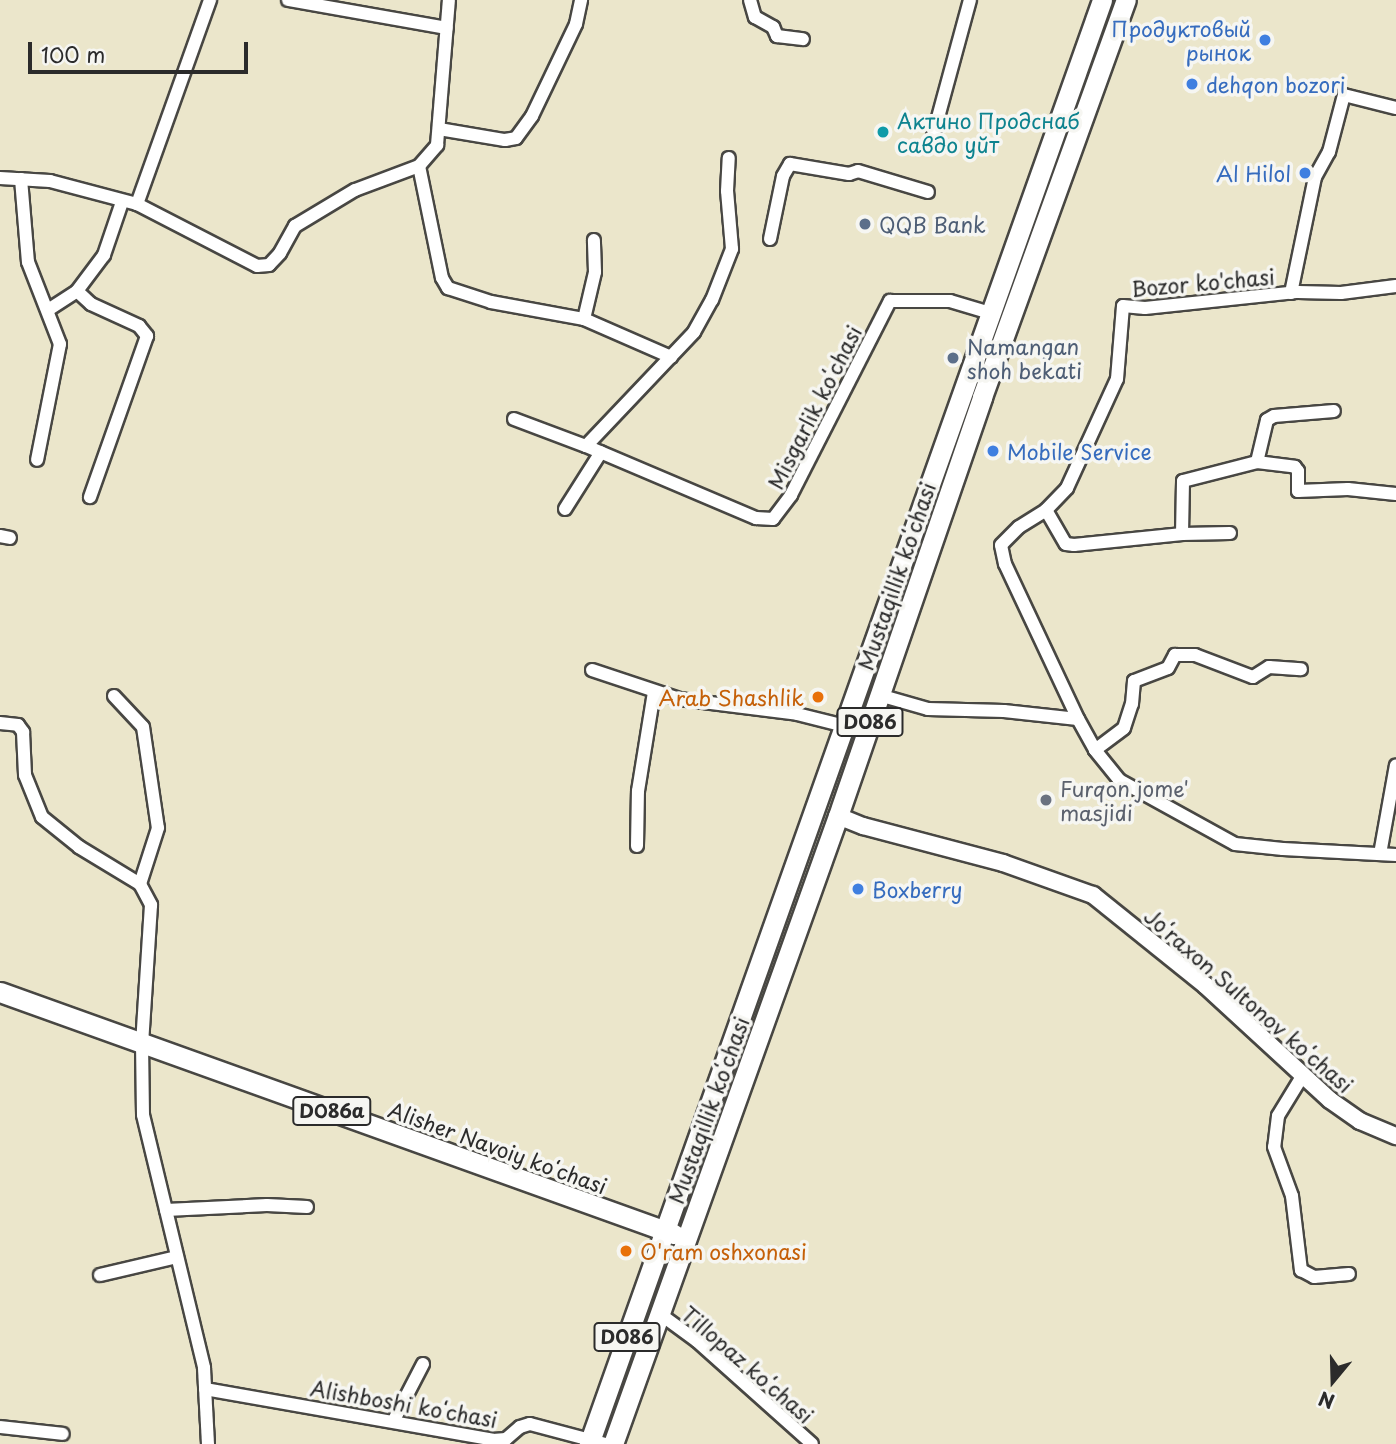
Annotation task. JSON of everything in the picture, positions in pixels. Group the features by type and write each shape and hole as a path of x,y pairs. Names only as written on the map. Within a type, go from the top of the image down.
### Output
{"main road":[{"name":"Mustaqillik koʻchasi","path":"595,1442 664,1230 1102,0"},
{"name":"Mustaqillik koʻchasi","path":"613,1444 838,816 982,397 1126,0"},
{"name":"Alisher Navoiy koʻchasi","path":"0,992 664,1230"},
{"name":"D086a","path":"664,1230 686,1238"}],"street":[{"path":"137,204 210,0"},
{"path":"288,0 447,28"},
{"path":"0,178 50,181 137,204 257,266 269,265 280,253 295,226 302,221 355,190 419,166 437,145 449,0"},
{"path":"439,128 505,140 516,138 532,116 576,24 581,0"},
{"path":"750,0 755,17 774,27 777,36 803,39"},
{"path":"933,136 970,0"},
{"path":"1291,293 1315,177 1329,152 1344,95 1396,108"},
{"path":"586,446 694,332 712,300 732,249 727,191 729,158"},
{"path":"770,239 783,176 790,164 849,174 858,172 928,192"},
{"path":"419,166 442,278 448,288 491,302 584,319 671,356"},
{"path":"21,180 28,262 48,310 61,352 37,460"},
{"path":"48,310 77,291 104,255 122,202"},
{"path":"584,319 595,272 594,240"},
{"name":"Bozor ko'chasi","path":"1077,719 1005,564 1001,545 1019,527 1046,510 1067,488 1117,379 1123,306 1146,308 1291,293 1341,293 1396,286"},
{"path":"77,291 91,304 139,326 147,336 90,497"},
{"name":"Misgarlik koʻchasi","path":"514,419 601,452 756,518 773,519 791,495 890,301 950,302 990,313"},
{"path":"1257,462 1267,420 1274,416 1334,411"},
{"path":"565,509 601,452"},
{"path":"1182,534 1183,481 1257,462 1294,467 1298,471 1298,491 1348,489 1396,494"},
{"path":"1046,510 1066,544 1182,534 1230,533"},
{"path":"1095,750 1124,728 1132,704 1134,681 1168,668 1175,655 1195,655 1254,677 1269,667 1301,669"},
{"path":"592,670 679,699 797,714 845,726"},
{"path":"637,846 638,791 654,692"},
{"path":"879,695 928,709 1004,711 1077,719 1095,750 1119,780 1235,844 1396,855"},
{"path":"114,696 143,727 158,828 140,884"},
{"path":"0,723 18,724 23,732 25,775 42,817 79,847 140,884 151,905 142,1043 143,1115 204,1368 208,1444"},
{"path":"1380,854 1396,765"},
{"name":"Joʻraxon Sultonov koʻchasi","path":"838,816 863,826 1003,863 1093,895 1205,985 1330,1100 1360,1121 1396,1136"},
{"path":"1303,1075 1278,1116 1274,1146 1292,1196 1301,1270 1314,1277 1349,1274"},
{"path":"166,1210 267,1205 307,1207"},
{"path":"100,1275 177,1258"},
{"name":"Tillopaz koʻchasi","path":"660,1314 697,1341 718,1363 812,1444"},
{"path":"394,1420 423,1364"},
{"name":"Alishboshi koʻchasi","path":"205,1389 394,1420 500,1441 530,1424 595,1442"},
{"path":"0,1427 63,1434"}],"place":[{"name":"Продуктовый рынок","path":"1265,40"},
{"name":"dehqon bozori","path":"1192,84"},
{"name":"Актино Продснаб савдо уйт","path":"883,132"},
{"name":"Al Hilol","path":"1305,173"},
{"name":"QQB Bank","path":"865,224"},
{"name":"Namangan shoh bekati","path":"953,358"},
{"name":"Mobile Service","path":"993,451"},
{"name":"Arab Shashlik","path":"818,697"},
{"name":"Furqon jome' masjidi","path":"1046,800"},
{"name":"Boxberry","path":"858,889"},
{"name":"O'ram oshxonasi","path":"626,1251"}]}
